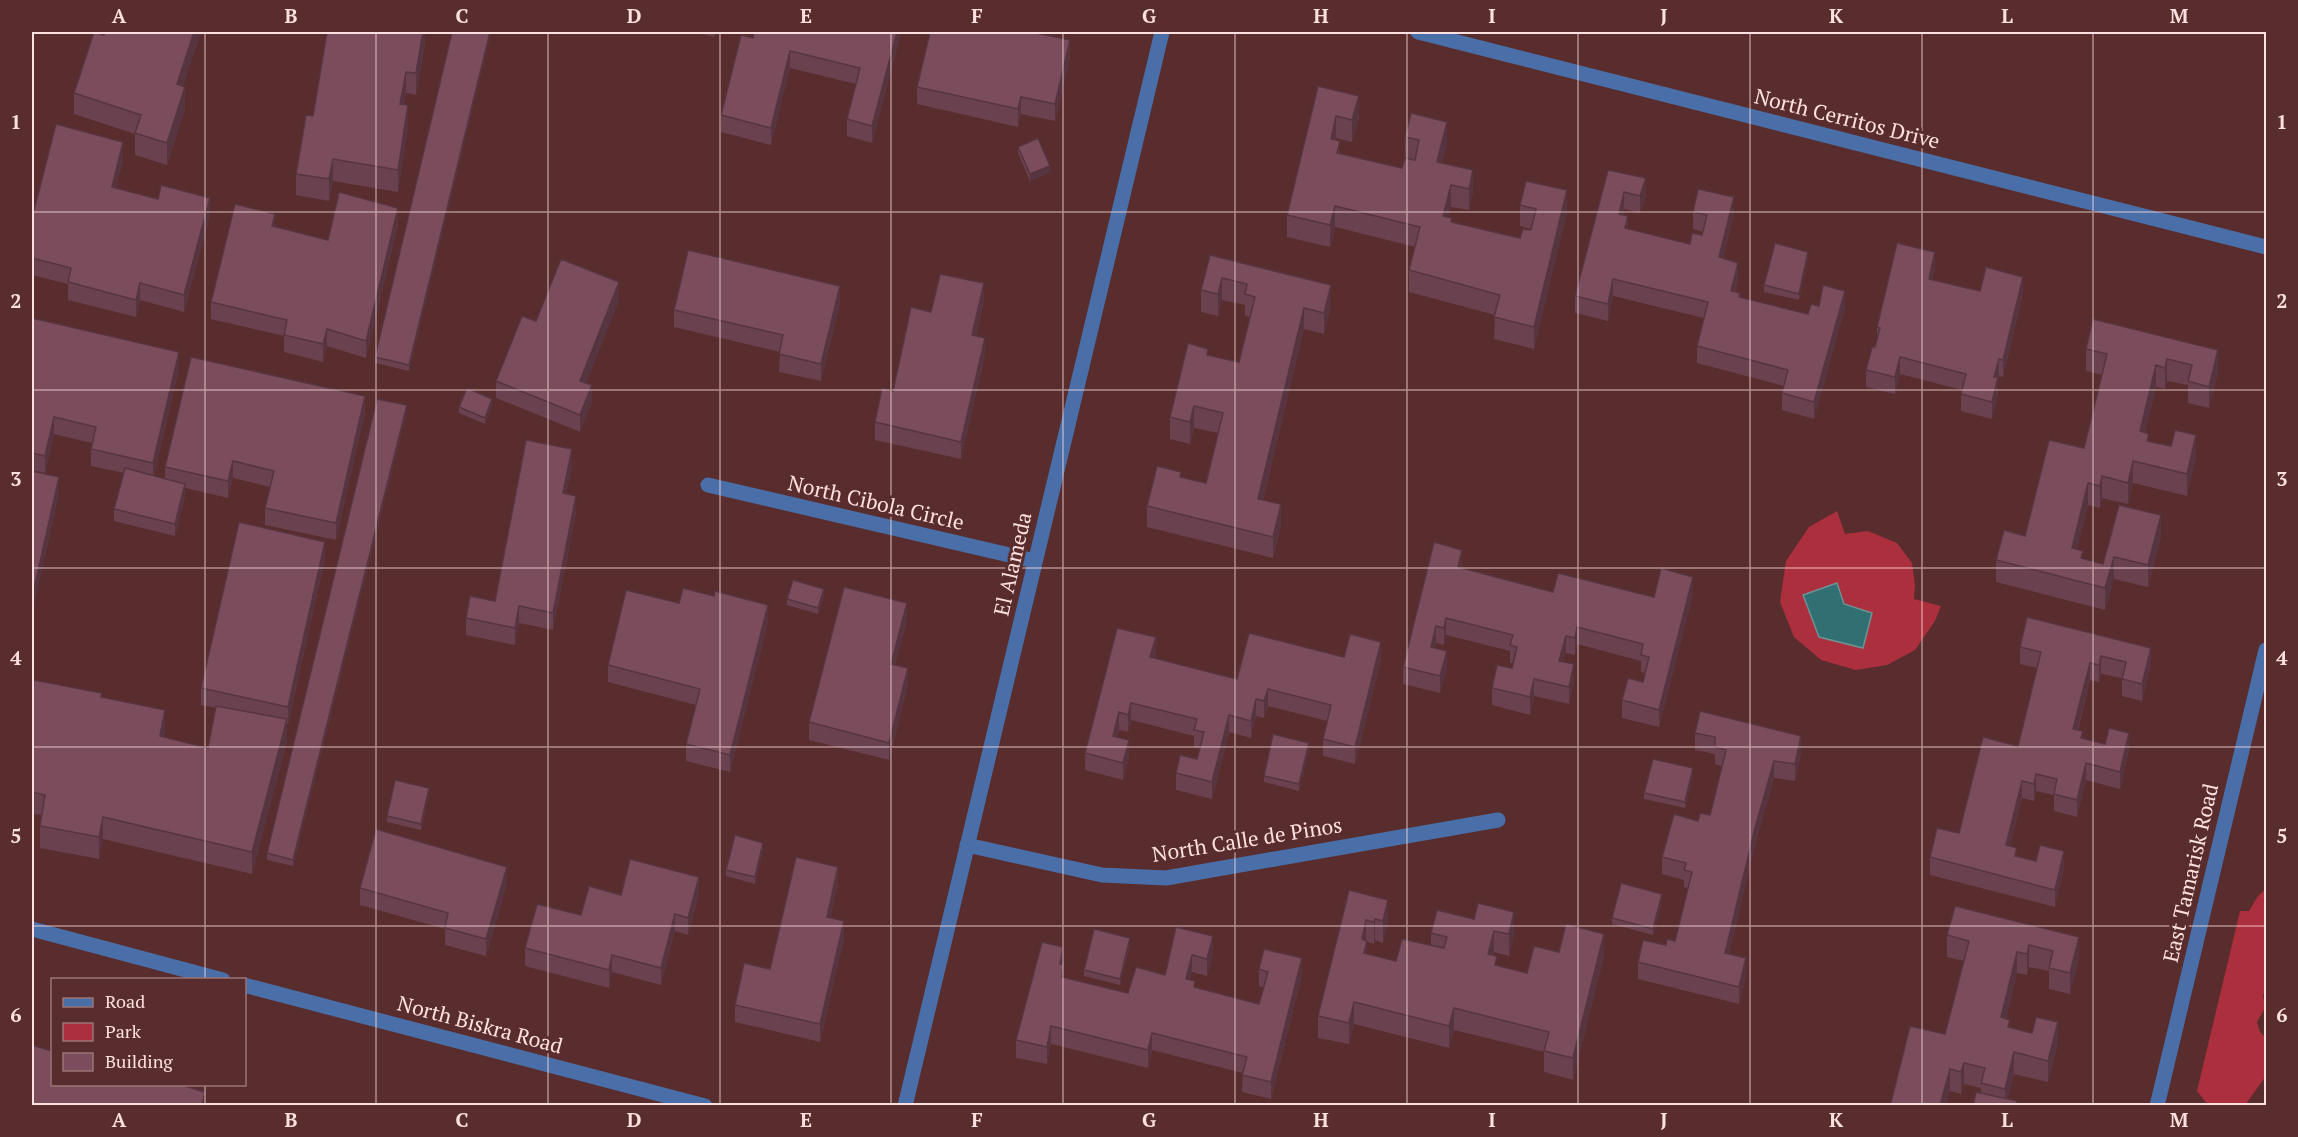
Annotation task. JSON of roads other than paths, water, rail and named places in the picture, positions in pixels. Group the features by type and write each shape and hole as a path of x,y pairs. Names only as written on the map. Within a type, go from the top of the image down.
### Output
{"street":[{"name":"El Alameda","path":"905,1106 1162,32"},
{"name":"North Cerritos Drive","path":"1418,32 2266,247"},
{"name":"North Cibola Circle","path":"708,485 1035,561"},
{"name":"East Tamarisk Road","path":"2157,1106 2266,650"},
{"name":"North Calle de Pinos","path":"967,845 1101,875 1166,878 1498,820"},
{"path":"32,929 216,978"},
{"name":"North Biskra Road","path":"246,986 705,1106"}],"water":[{"path":"1837,583 1844,604 1872,613 1863,648 1819,637 1803,595"}]}
